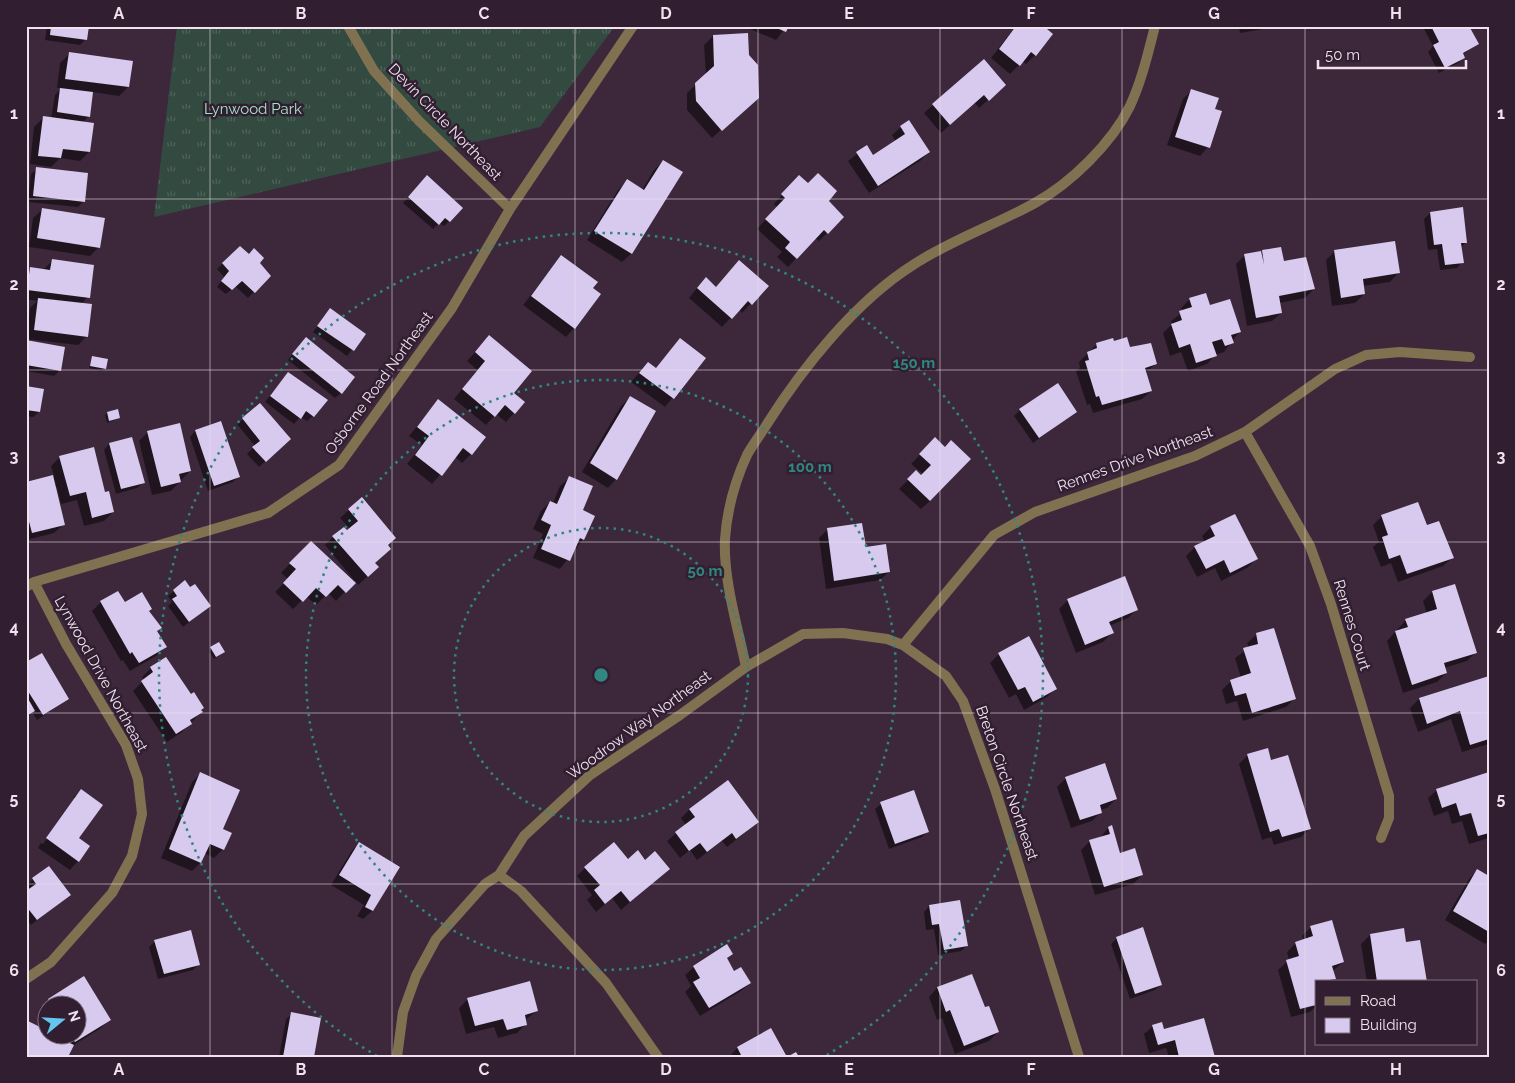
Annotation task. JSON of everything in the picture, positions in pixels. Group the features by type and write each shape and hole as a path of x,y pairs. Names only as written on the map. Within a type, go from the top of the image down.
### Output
{"street":[{"name":"Devin Circle Northeast","path":"348,26 381,78 419,121 510,209"},
{"name":"Osborne Road Northeast","path":"30,585 268,513 339,464 452,308 510,209 633,26"},
{"path":"746,667 728,576 725,540 733,492 748,454 776,409 837,331 891,282 911,266 954,241 1037,202 1071,178 1101,149 1129,107 1143,72 1154,26"},
{"name":"Rennes Drive Northeast","path":"903,645 994,535 1035,512 1195,456 1245,432 1335,369 1366,355 1400,352 1470,357"},
{"name":"Rennes Court","path":"1245,432 1310,546 1331,604 1389,796 1389,818 1381,838"},
{"name":"Lynwood Drive Northeast","path":"26,979 50,962 112,893 132,856 142,814 138,779 126,744 30,585"},
{"name":"Breton Circle Northeast","path":"746,667 803,634 843,633 887,639 903,645 946,676 963,702 995,789 1080,1057"},
{"name":"Woodrow Way Northeast","path":"397,1057 403,1012 416,976 436,939 485,884 499,875 524,836 590,775 680,715 746,667"},
{"path":"499,875 521,891 606,983 658,1057"}],"green space":[{"name":"Lynwood Park","path":"177,26 615,26 540,127 154,217"}],"building":[{"path":"51,26 89,26 87,40 50,35"},
{"path":"772,26 789,26 786,32"},
{"path":"1016,26 1049,26 1047,29 1053,34 1036,56 1031,52 1020,66 999,49"},
{"path":"1431,26 1460,26 1461,28 1469,26 1479,44 1463,53 1465,58 1445,68 1433,45 1439,42"},
{"path":"748,33 749,55 758,65 759,98 722,131 696,101 695,83 714,66 713,35"},
{"path":"69,52 133,61 129,87 65,79"},
{"path":"984,59 1006,85 989,101 984,95 950,125 932,104"},
{"path":"60,88 93,92 90,117 57,112"},
{"path":"1191,89 1219,98 1215,109 1222,111 1210,148 1175,137"},
{"path":"43,116 94,123 90,152 63,149 61,158 38,156"},
{"path":"909,120 930,152 878,186 856,152 867,145 873,155 905,134 900,126"},
{"path":"663,160 683,172 632,254 594,231 627,179 644,190"},
{"path":"36,167 88,173 85,202 33,196"},
{"path":"818,173 837,191 829,201 844,217 828,234 824,230 797,259 785,248 790,242 765,219 785,198 781,194 799,175 808,183"},
{"path":"427,175 463,208 450,222 445,218 439,225 408,197"},
{"path":"1463,207 1467,243 1461,243 1464,263 1445,265 1442,244 1434,245 1430,212"},
{"path":"42,208 105,218 100,248 37,238"},
{"path":"1395,241 1400,273 1363,279 1365,294 1341,298 1334,250"},
{"path":"240,246 249,254 254,248 264,258 260,263 271,276 255,293 242,281 232,290 221,281 229,271 222,263"},
{"path":"1281,247 1284,261 1306,257 1315,289 1279,296 1282,313 1256,318 1244,254 1261,251 1264,264 1262,250"},
{"path":"561,255 598,282 593,288 601,294 575,329 531,296"},
{"path":"52,259 94,265 90,298 27,290 30,267 50,270"},
{"path":"739,260 769,286 752,305 748,301 732,319 697,288 706,277 716,287"},
{"path":"1206,293 1210,305 1230,299 1241,332 1231,335 1234,343 1225,346 1222,339 1212,342 1217,356 1196,363 1190,344 1179,348 1171,324 1182,320 1179,311 1192,307 1189,298"},
{"path":"38,298 92,304 88,337 34,330"},
{"path":"330,308 366,334 354,351 317,326"},
{"path":"489,335 532,371 514,393 525,402 515,414 505,405 495,417 462,389 485,361 475,352"},
{"path":"306,337 355,377 342,394 292,354"},
{"path":"1127,337 1130,347 1151,343 1157,364 1145,368 1152,391 1102,405 1099,396 1096,397 1085,361 1089,360 1087,352 1097,348 1096,343 1113,338 1114,341"},
{"path":"680,338 706,358 674,399 639,373 648,362 656,368"},
{"path":"26,340 65,347 61,371 26,365"},
{"path":"92,356 108,359 106,369 90,366"},
{"path":"288,372 328,400 314,417 306,411 301,419 270,396"},
{"path":"1058,383 1077,412 1039,438 1019,409"},
{"path":"26,386 44,389 40,412 26,410"},
{"path":"630,396 656,411 617,480 590,463"},
{"path":"438,399 486,437 472,455 463,448 442,476 415,455 429,436 417,427"},
{"path":"260,403 291,439 266,462 252,447 260,441 242,418"},
{"path":"118,409 120,418 109,421 107,412"},
{"path":"221,421 240,477 214,486 195,430"},
{"path":"180,423 191,471 179,474 181,482 161,487 147,431"},
{"path":"132,437 145,483 121,489 109,443"},
{"path":"935,437 945,447 951,440 971,459 930,501 907,479 916,470 921,475 931,465 919,454"},
{"path":"94,447 105,492 109,491 114,512 92,518 86,492 70,496 59,456"},
{"path":"53,475 65,525 32,533 26,510 26,482"},
{"path":"569,476 593,486 583,510 595,516 584,540 580,538 570,561 541,549 551,525 541,520 550,501 557,504"},
{"path":"362,497 396,538 388,545 391,549 375,563 379,567 368,577 332,536 344,527 347,530 358,521 348,509"},
{"path":"1418,502 1427,525 1439,521 1454,558 1407,574 1400,555 1389,559 1382,537 1388,535 1381,515"},
{"path":"1235,514 1258,559 1230,573 1224,560 1206,569 1194,546 1215,536 1210,526"},
{"path":"862,523 866,547 886,544 890,572 834,581 827,528"},
{"path":"311,541 356,583 346,593 338,585 326,597 316,588 303,602 283,583 296,569 289,563"},
{"path":"1125,576 1138,610 1109,622 1114,633 1085,645 1067,599"},
{"path":"185,580 190,587 195,584 211,606 189,622 172,599 177,596 173,590"},
{"path":"1455,584 1477,653 1444,663 1447,673 1412,685 1395,631 1408,627 1405,619 1437,609 1432,591"},
{"path":"118,591 125,602 142,592 152,609 149,611 162,628 157,631 167,647 139,663 132,652 130,654 100,601"},
{"path":"1274,628 1296,699 1252,713 1246,693 1235,696 1230,680 1251,673 1243,648 1258,644 1256,633"},
{"path":"1029,636 1057,689 1033,702 1025,687 1018,690 998,653"},
{"path":"219,642 225,652 216,657 210,647"},
{"path":"42,653 69,699 43,715 26,688 26,662"},
{"path":"166,657 191,694 194,692 204,708 201,710 203,712 190,720 192,724 176,734 141,681 153,672 150,667"},
{"path":"1489,676 1489,739 1470,745 1460,711 1427,724 1419,698"},
{"path":"26,695 35,711 26,716"},
{"path":"1268,748 1271,760 1288,755 1311,829 1282,837 1279,829 1270,832 1247,754"},
{"path":"1105,763 1117,799 1100,805 1102,813 1080,820 1065,777"},
{"path":"200,772 240,790 223,829 232,833 224,850 210,844 201,863 169,849"},
{"path":"1489,772 1489,833 1478,836 1471,813 1460,816 1456,803 1442,808 1436,789"},
{"path":"728,780 759,822 736,839 732,833 707,852 700,843 689,851 675,832 695,817 689,809"},
{"path":"81,789 103,805 79,838 90,846 79,862 46,838"},
{"path":"914,790 929,832 895,844 880,802"},
{"path":"1112,825 1120,853 1135,848 1143,875 1104,887 1089,840 1110,834 1108,827"},
{"path":"359,842 400,867 373,911 365,907 371,895 339,875"},
{"path":"614,842 628,859 638,850 645,860 655,851 670,869 630,902 621,891 605,904 594,890 600,885 584,867"},
{"path":"49,866 71,895 37,920 26,906 26,891 36,884 32,878"},
{"path":"1477,869 1489,876 1489,932 1453,911"},
{"path":"960,900 968,946 944,950 939,924 932,925 929,905"},
{"path":"1332,920 1344,962 1332,966 1336,979 1315,980 1315,1005 1300,1009 1286,960 1299,956 1295,942 1313,936 1310,926"},
{"path":"1143,927 1162,985 1135,994 1116,937"},
{"path":"1404,928 1406,942 1420,940 1427,980 1377,980 1370,934"},
{"path":"191,930 200,965 164,974 154,940"},
{"path":"727,944 733,954 727,958 734,971 741,967 751,983 709,1008 693,982 700,978 693,966"},
{"path":"972,974 985,1007 989,1006 999,1032 964,1046 950,1010 946,1012 937,987"},
{"path":"84,976 111,1020 88,1034 88,996 53,996"},
{"path":"530,981 538,1011 525,1015 527,1025 507,1030 503,1019 475,1026 467,998"},
{"path":"291,1012 321,1018 314,1057 283,1057"},
{"path":"1204,1018 1215,1057 1179,1057 1175,1040 1158,1045 1152,1025 1162,1022 1164,1029"},
{"path":"26,1020 38,1026 38,1046 74,1046 68,1057 26,1057"},
{"path":"771,1028 787,1057 742,1057 737,1047"},
{"path":"796,1052 799,1057 787,1057"}]}
